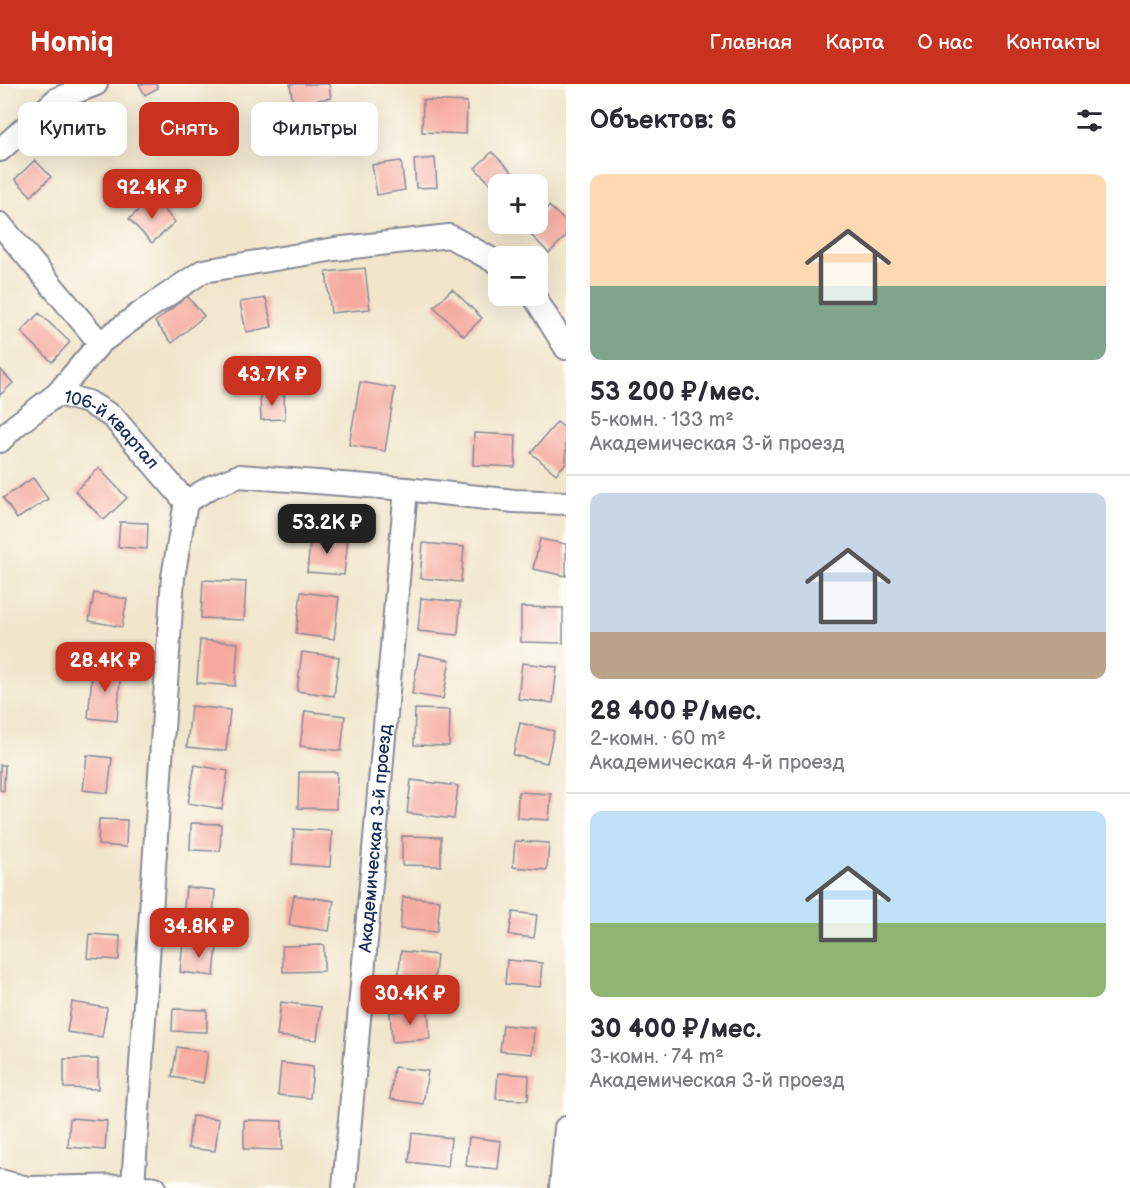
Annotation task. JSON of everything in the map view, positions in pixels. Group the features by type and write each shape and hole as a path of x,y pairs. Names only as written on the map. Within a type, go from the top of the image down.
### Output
{"street":[{"path":"0,150 50,91 96,84"},
{"path":"0,224 100,343"},
{"path":"57,394 100,343 203,271 334,249 449,236 488,257"},
{"path":"540,306 566,348"},
{"name":"106-й квартал","path":"0,441 15,426 57,394 88,402 113,417 186,502"},
{"path":"0,1181 28,1188 144,1187 173,577 186,502 211,487 238,477 406,489 514,501 566,503"},
{"name":"Академическая 3-й проезд","path":"344,1188 406,489"},
{"path":"561,1188 566,1128"}],"building":[{"path":"139,84 156,84 158,88 145,95"},
{"path":"290,84 329,84 331,98 293,102"},
{"path":"423,100 467,102 466,134 422,132"},
{"path":"492,152 514,174 488,174 488,181 475,168"},
{"path":"435,158 437,187 416,188 414,160"},
{"path":"35,160 51,177 31,196 15,179"},
{"path":"401,161 405,190 377,195 372,165"},
{"path":"153,197 175,222 152,243 129,219"},
{"path":"548,207 566,222 566,236 549,253 548,246 542,246 530,234 548,234"},
{"path":"365,268 370,309 331,313 326,272"},
{"path":"452,289 482,318 464,336 434,307"},
{"path":"187,296 204,316 172,343 155,322"},
{"path":"266,298 272,327 246,332 240,302"},
{"path":"39,313 70,342 52,362 21,332"},
{"path":"0,369 13,383 0,395"},
{"path":"360,382 395,388 385,451 349,445"},
{"path":"260,394 284,394 285,419 261,420"},
{"path":"557,422 566,429 566,463 556,474 531,453"},
{"path":"474,433 516,435 515,467 473,465"},
{"path":"99,468 127,498 104,520 75,491"},
{"path":"33,478 48,499 17,519 3,498"},
{"path":"120,522 148,523 147,549 118,547"},
{"path":"311,534 348,538 344,575 307,572"},
{"path":"540,539 566,544 566,576 533,569"},
{"path":"423,543 464,547 461,582 420,578"},
{"path":"203,580 246,582 244,620 201,618"},
{"path":"301,592 339,597 334,639 296,634"},
{"path":"94,593 127,599 122,627 89,621"},
{"path":"421,598 460,602 458,635 418,631"},
{"path":"521,607 563,608 563,643 521,642"},
{"path":"200,640 238,643 235,686 197,683"},
{"path":"302,652 339,657 334,696 297,691"},
{"path":"419,654 450,660 443,699 412,694"},
{"path":"522,663 557,667 553,703 518,699"},
{"path":"93,665 121,668 117,721 88,718"},
{"path":"191,706 230,710 226,751 187,747"},
{"path":"415,709 450,710 449,746 414,745"},
{"path":"305,711 345,716 341,751 300,746"},
{"path":"520,723 554,731 547,763 513,755"},
{"path":"87,755 112,758 108,793 83,790"},
{"path":"0,765 5,765 4,791 0,790"},
{"path":"195,765 228,771 222,809 188,803"},
{"path":"299,772 337,772 336,809 298,808"},
{"path":"411,780 458,786 454,819 407,813"},
{"path":"518,792 551,794 549,820 517,818"},
{"path":"99,819 127,820 126,847 98,845"},
{"path":"191,823 221,824 220,851 190,850"},
{"path":"294,829 332,831 330,867 292,864"},
{"path":"402,836 441,837 441,866 402,865"},
{"path":"515,841 549,843 547,870 513,867"},
{"path":"186,887 215,890 213,919 183,916"},
{"path":"294,895 334,901 329,931 289,925"},
{"path":"403,897 440,900 437,932 400,929"},
{"path":"513,912 537,915 534,938 509,935"},
{"path":"89,934 120,936 119,960 87,958"},
{"path":"183,942 217,945 214,976 180,972"},
{"path":"324,945 324,971 283,972 282,946"},
{"path":"401,951 437,955 434,985 398,981"},
{"path":"507,960 542,963 540,987 505,984"},
{"path":"72,1002 107,1008 102,1037 67,1032"},
{"path":"281,1002 321,1007 317,1040 277,1036"},
{"path":"173,1009 207,1010 207,1032 172,1031"},
{"path":"428,1010 430,1039 392,1042 390,1012"},
{"path":"503,1025 534,1028 532,1054 500,1051"},
{"path":"177,1047 208,1052 203,1083 172,1077"},
{"path":"64,1059 98,1059 98,1089 64,1088"},
{"path":"281,1063 313,1067 310,1098 278,1095"},
{"path":"394,1067 428,1071 423,1104 390,1099"},
{"path":"498,1073 529,1075 528,1100 496,1099"},
{"path":"192,1116 219,1119 215,1151 188,1148"},
{"path":"70,1118 107,1121 105,1150 68,1147"},
{"path":"244,1120 282,1121 282,1150 244,1149"},
{"path":"412,1133 451,1138 448,1167 409,1162"},
{"path":"469,1137 501,1141 498,1169 466,1166"}]}
